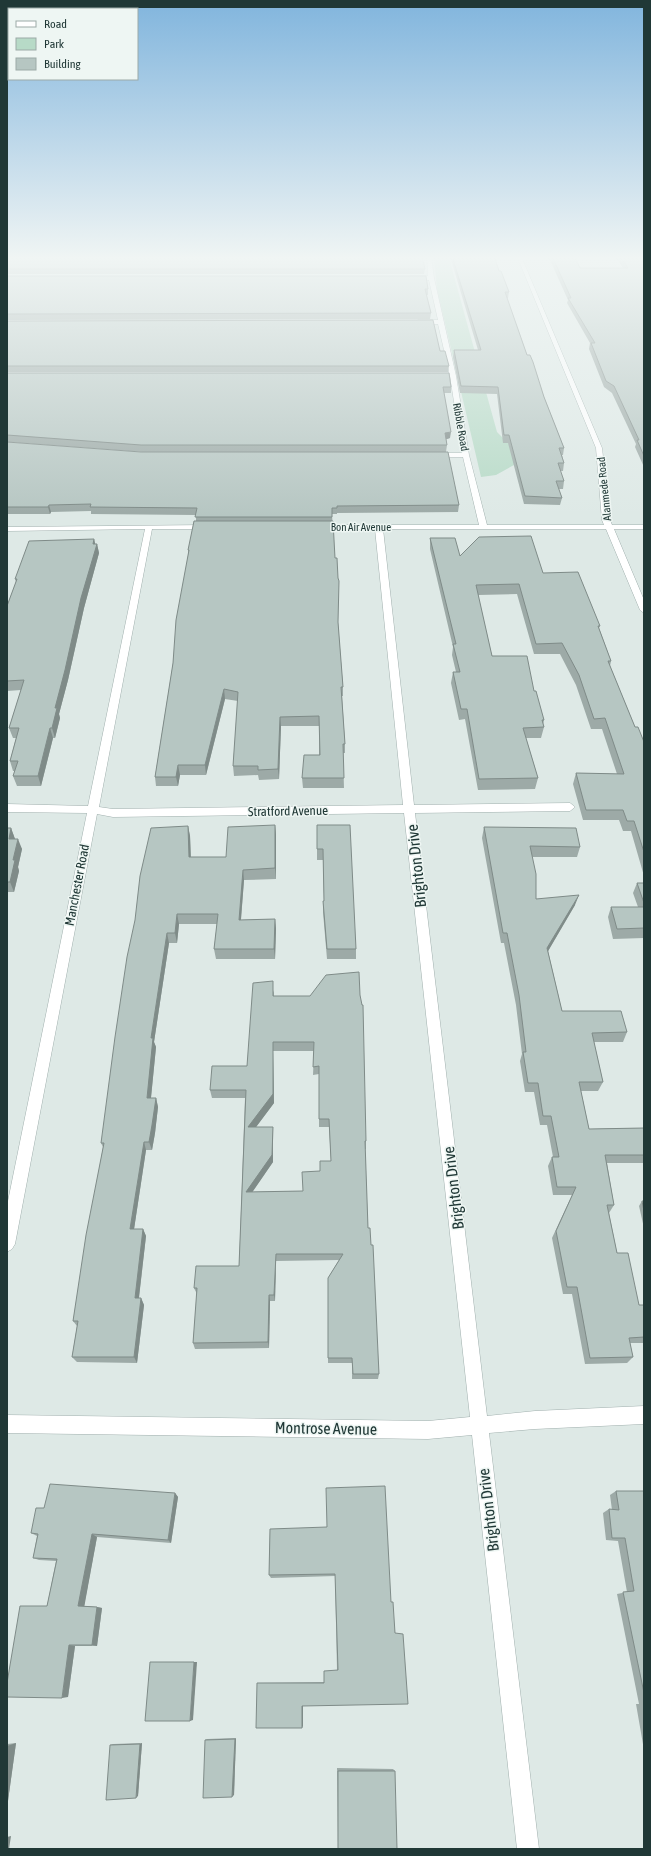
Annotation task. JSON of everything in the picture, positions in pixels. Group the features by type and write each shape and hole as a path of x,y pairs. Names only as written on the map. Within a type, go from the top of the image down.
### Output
{"street":[{"name":"Ribble Road","path":"445,343 466,455 483,526"},
{"name":"Alanmede Road","path":"555,343 600,452 606,520 644,610"},
{"path":"445,376 452,376"},
{"path":"426,455 466,455"},
{"name":"Manchester Road","path":"7,1244 149,527"},
{"path":"7,529 219,527"},
{"name":"Bon Air Avenue","path":"312,527 644,527"},
{"name":"Brighton Drive","path":"379,527 479,1425 528,1849"},
{"name":"Stratford Avenue","path":"7,808 79,808 113,813 570,807"},
{"name":"Montrose Avenue","path":"7,1424 428,1430 535,1420 644,1415"}],"green space":[{"path":"450,343 472,343 497,432 513,448 514,465 496,475 481,477"}],"building":[{"path":"7,343 438,343 440,351 445,351 449,366 7,366"},
{"path":"479,343 523,343 527,355 530,355 544,397 564,448 559,448 564,463 558,463 564,481 556,481 562,498 525,496 509,435 504,435 498,387 461,386 454,350 481,350"},
{"path":"591,343 644,343 644,456 637,440 639,440 614,386 606,381"},
{"path":"7,373 449,373 451,387 443,387 451,432 445,433 447,445 141,445 7,435"},
{"path":"7,442 141,452 448,452 459,505 337,506 337,508 332,508 332,517 195,517 197,508 90,507 91,504 49,505 48,507 7,507"},
{"path":"194,521 333,521 335,558 337,558 339,581 338,622 343,687 341,687 345,744 343,744 344,778 302,778 304,755 320,755 319,716 280,717 278,769 258,770 258,766 233,766 238,692 224,689 205,765 178,765 176,777 155,777 173,663 176,620"},
{"path":"531,536 543,573 578,572 600,626 598,626 611,661 608,661 635,727 638,727 644,742 644,852 634,821 627,821 623,810 586,810 576,773 624,774 605,718 594,719 579,675 562,643 536,644 519,584 476,585 492,656 527,656 534,691 536,691 544,720 542,720 544,727 523,728 538,778 479,779 467,709 461,709 453,672 460,672 453,644 456,644 430,538 455,538 460,556 479,537"},
{"path":"94,539 93,544 97,544 81,598 55,708 57,708 52,728 50,728 38,776 13,776 18,761 10,761 19,728 9,728 24,680 7,681 7,606 17,579 15,579 29,541"},
{"path":"275,825 275,868 243,870 239,920 275,919 274,949 214,949 218,914 177,914 175,933 167,933 151,1038 153,1038 147,1098 156,1098 149,1142 144,1142 130,1229 143,1229 135,1298 141,1298 134,1357 72,1357 78,1321 73,1321 86,1235 104,1143 101,1143 115,1037 127,957 135,920 140,876 151,828 188,826 189,857 226,857 228,827"},
{"path":"317,825 350,825 356,949 327,949 323,901 323,849 317,849"},
{"path":"484,827 576,828 580,847 530,846 536,874 536,899 579,895 547,948 562,1011 621,1011 627,1032 592,1033 603,1082 579,1082 589,1129 644,1128 644,1155 605,1155 614,1205 607,1205 617,1253 628,1253 639,1305 644,1305 644,1337 629,1338 633,1357 590,1358 577,1287 567,1287 556,1231 576,1187 557,1187 552,1157 559,1157 551,1116 543,1116 538,1083 528,1083 523,1052 526,1052 519,995 507,933 503,933"},
{"path":"7,828 11,828 9,839 18,839 10,882 7,882"},
{"path":"637,883 644,883 644,903"},
{"path":"611,907 644,907 644,928 617,929"},
{"path":"359,972 360,995 363,1005 368,1228 370,1228 371,1245 373,1245 379,1374 353,1374 352,1358 328,1358 328,1278 343,1254 276,1254 274,1295 269,1295 268,1342 193,1343 197,1288 194,1288 196,1266 239,1266 246,1090 210,1090 212,1066 247,1066 253,983 273,981 273,996 310,996 326,975","holes":["273,1042 314,1042 313,1067 319,1066 319,1119 329,1119 331,1161 320,1161 320,1171 302,1172 303,1191 246,1192 272,1155 273,1127 248,1127 273,1094"]},
{"path":"50,1484 175,1493 168,1540 92,1534 78,1606 97,1607 92,1645 69,1645 62,1698 7,1697 7,1683 20,1606 47,1606 57,1559 33,1558 38,1534 31,1533 36,1508 44,1508"},
{"path":"385,1486 391,1602 393,1602 395,1633 403,1634 408,1704 302,1706 302,1728 256,1728 257,1683 324,1683 324,1671 338,1670 335,1574 269,1575 270,1529 327,1527 326,1488"},
{"path":"616,1491 644,1491 644,1693 623,1592 634,1591 625,1538 612,1538 609,1509 619,1510"},
{"path":"150,1662 194,1662 190,1721 145,1721"},
{"path":"235,1739 232,1797 203,1798 205,1740"},
{"path":"140,1744 136,1798 106,1800 110,1745"},
{"path":"338,1771 395,1771 397,1849 338,1849"}]}
